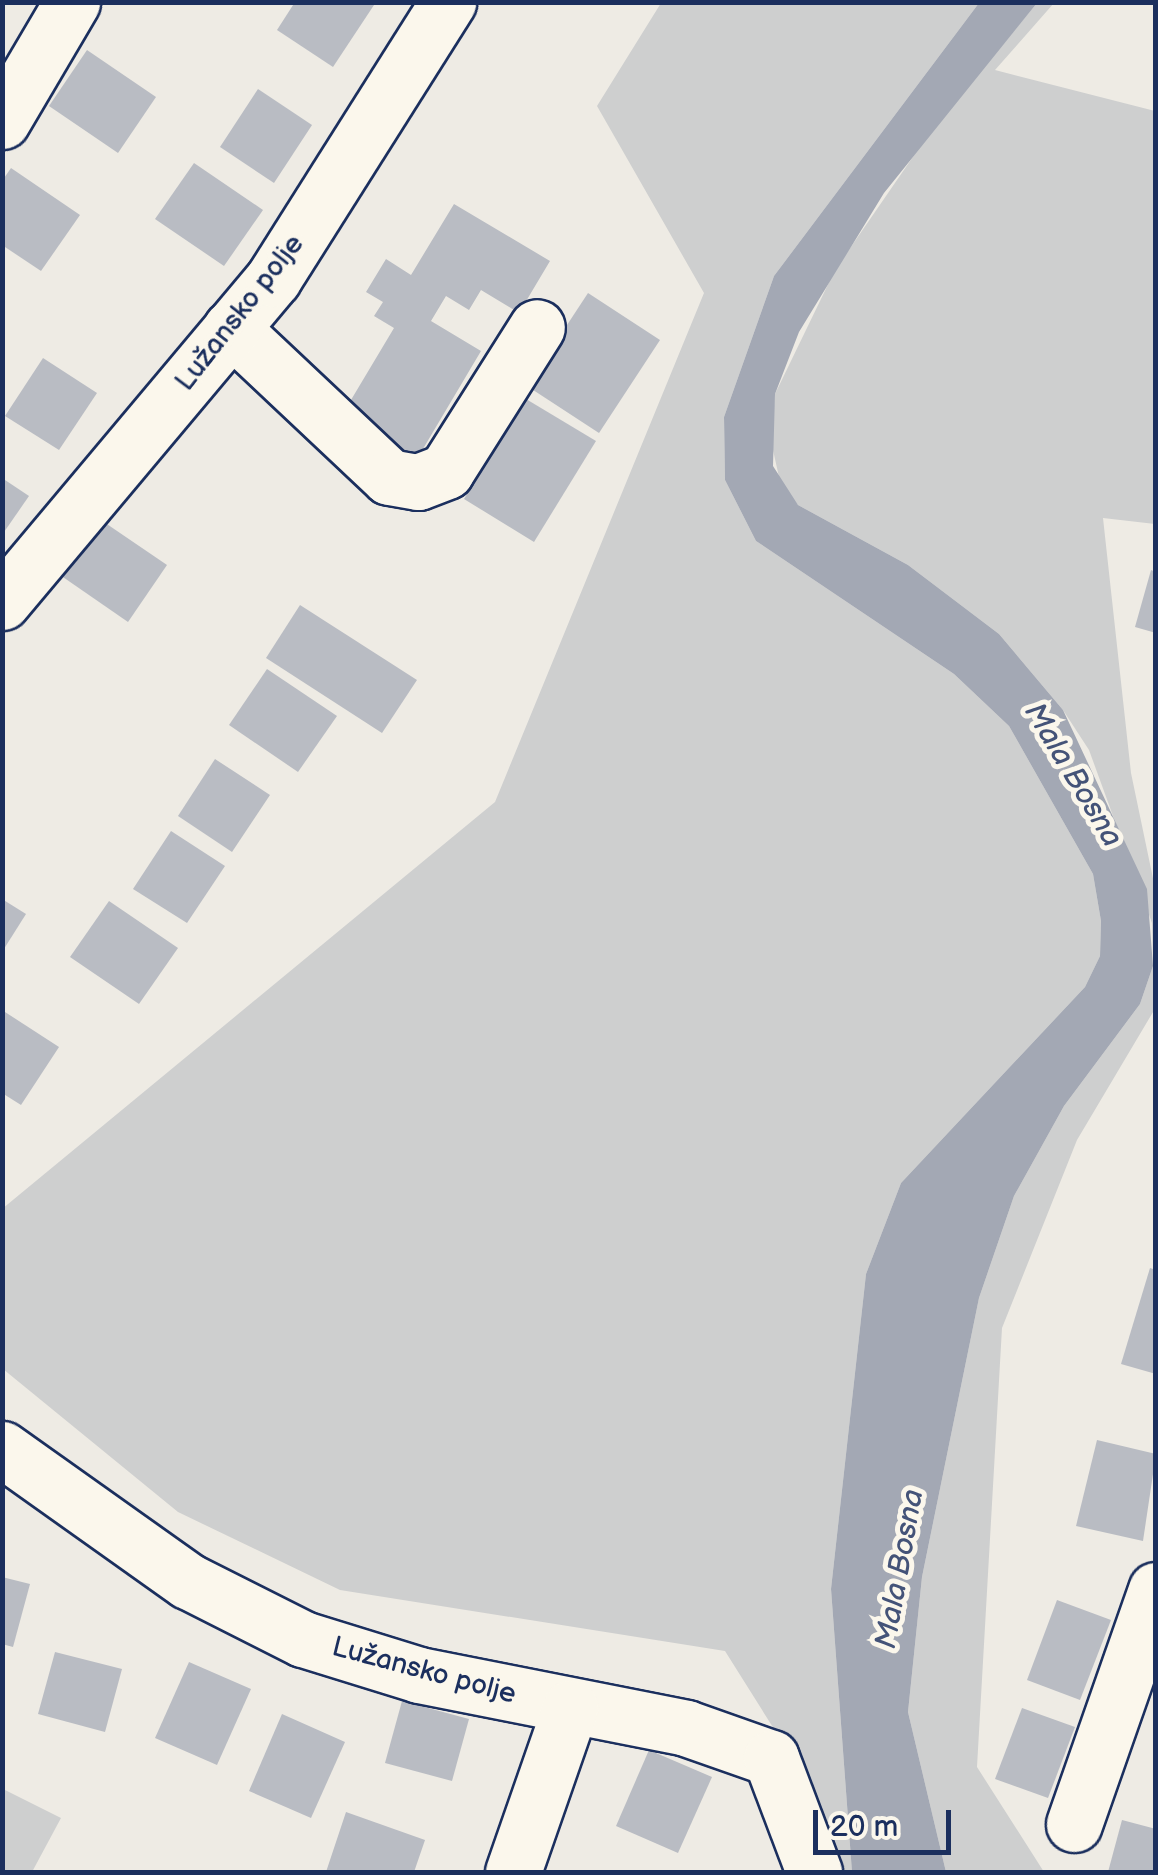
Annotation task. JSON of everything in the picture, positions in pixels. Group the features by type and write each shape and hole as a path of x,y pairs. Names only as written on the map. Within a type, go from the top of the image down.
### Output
{"street":[{"path":"2,121 72,2"},
{"name":"Lužansko polje","path":"2,602 231,328 419,61 448,2"},
{"path":"231,328 389,477 418,482 446,472 537,327"},
{"name":"Lužansko polje","path":"2,1449 188,1581 303,1639 570,1708 686,1728 771,1758 814,1872"},
{"path":"1074,1824 1156,1590"},
{"path":"513,1872 570,1708"}],"shaded area":[{"path":"661,3 979,3 774,276 724,417 725,480 756,541 954,674 1009,726 1093,874 1101,921 1100,956 1085,987 901,1183 866,1274 831,1589 852,1872 832,1872 774,1729 725,1651 340,1590 178,1512 3,1369 2,1209 495,802 704,293 597,106"},
{"path":"1037,3 1054,3 995,70 1155,111 1155,524 1103,518 1131,773 1155,888 1156,1007 1077,1140 1002,1328 977,1767 1044,1872 946,1872 908,1712 922,1577 979,1298 1014,1196 1064,1106 1140,1004 1153,966 1152,923 1089,750 1063,710 999,634 908,565 798,505 781,486 771,441 775,394 835,270 928,135"},
{"path":"3,1789 61,1818 32,1872 3,1872"}],"water":[{"name":"Mala Bosna","path":"979,3 1037,3 884,193 799,332 775,394 773,466 798,505 908,565 999,634 1063,710 1147,889 1153,966 1140,1004 1064,1106 1014,1196 979,1298 922,1577 908,1712 946,1872 852,1872 831,1589 866,1274 901,1183 1085,987 1100,956 1101,921 1093,874 1009,726 954,674 756,541 725,480 724,417 774,276"}],"building":[{"path":"295,2 376,2 333,67 277,30"},
{"path":"87,50 156,97 118,153 49,106"},
{"path":"258,89 312,125 274,183 220,147"},
{"path":"194,163 263,210 224,266 155,219"},
{"path":"11,168 80,215 41,271 2,245 2,181"},
{"path":"454,204 550,261 519,313 481,290 469,310 446,296 431,321 481,351 414,464 339,420 394,328 374,316 383,302 366,292 386,259 411,275"},
{"path":"588,293 660,340 599,433 527,386"},
{"path":"43,358 97,393 59,450 5,416"},
{"path":"526,399 596,441 534,542 464,499"},
{"path":"2,478 29,496 2,535"},
{"path":"98,518 167,565 128,622 60,575"},
{"path":"1151,570 1156,572 1156,633 1135,627"},
{"path":"300,605 417,680 382,733 266,658"},
{"path":"267,669 337,716 298,772 229,725"},
{"path":"215,759 270,795 232,852 178,816"},
{"path":"171,831 225,866 187,923 133,889"},
{"path":"2,899 26,914 2,952"},
{"path":"109,901 178,948 139,1004 70,957"},
{"path":"5,1012 59,1047 21,1105 2,1093"},
{"path":"1150,1268 1156,1270 1156,1374 1121,1364"},
{"path":"1097,1440 1156,1454 1143,1541 1076,1526"},
{"path":"2,1577 30,1584 13,1647 2,1644"},
{"path":"1057,1600 1111,1620 1080,1700 1027,1680"},
{"path":"55,1652 122,1669 105,1732 38,1714"},
{"path":"189,1662 251,1689 217,1765 155,1738"},
{"path":"402,1701 469,1719 452,1781 385,1763"},
{"path":"1022,1708 1075,1727 1048,1798 995,1779"},
{"path":"282,1714 345,1742 311,1818 249,1791"},
{"path":"649,1750 712,1777 678,1853 616,1826"},
{"path":"346,1812 425,1840 414,1872 326,1872"},
{"path":"1122,1820 1156,1829 1156,1872 1108,1872"}]}
